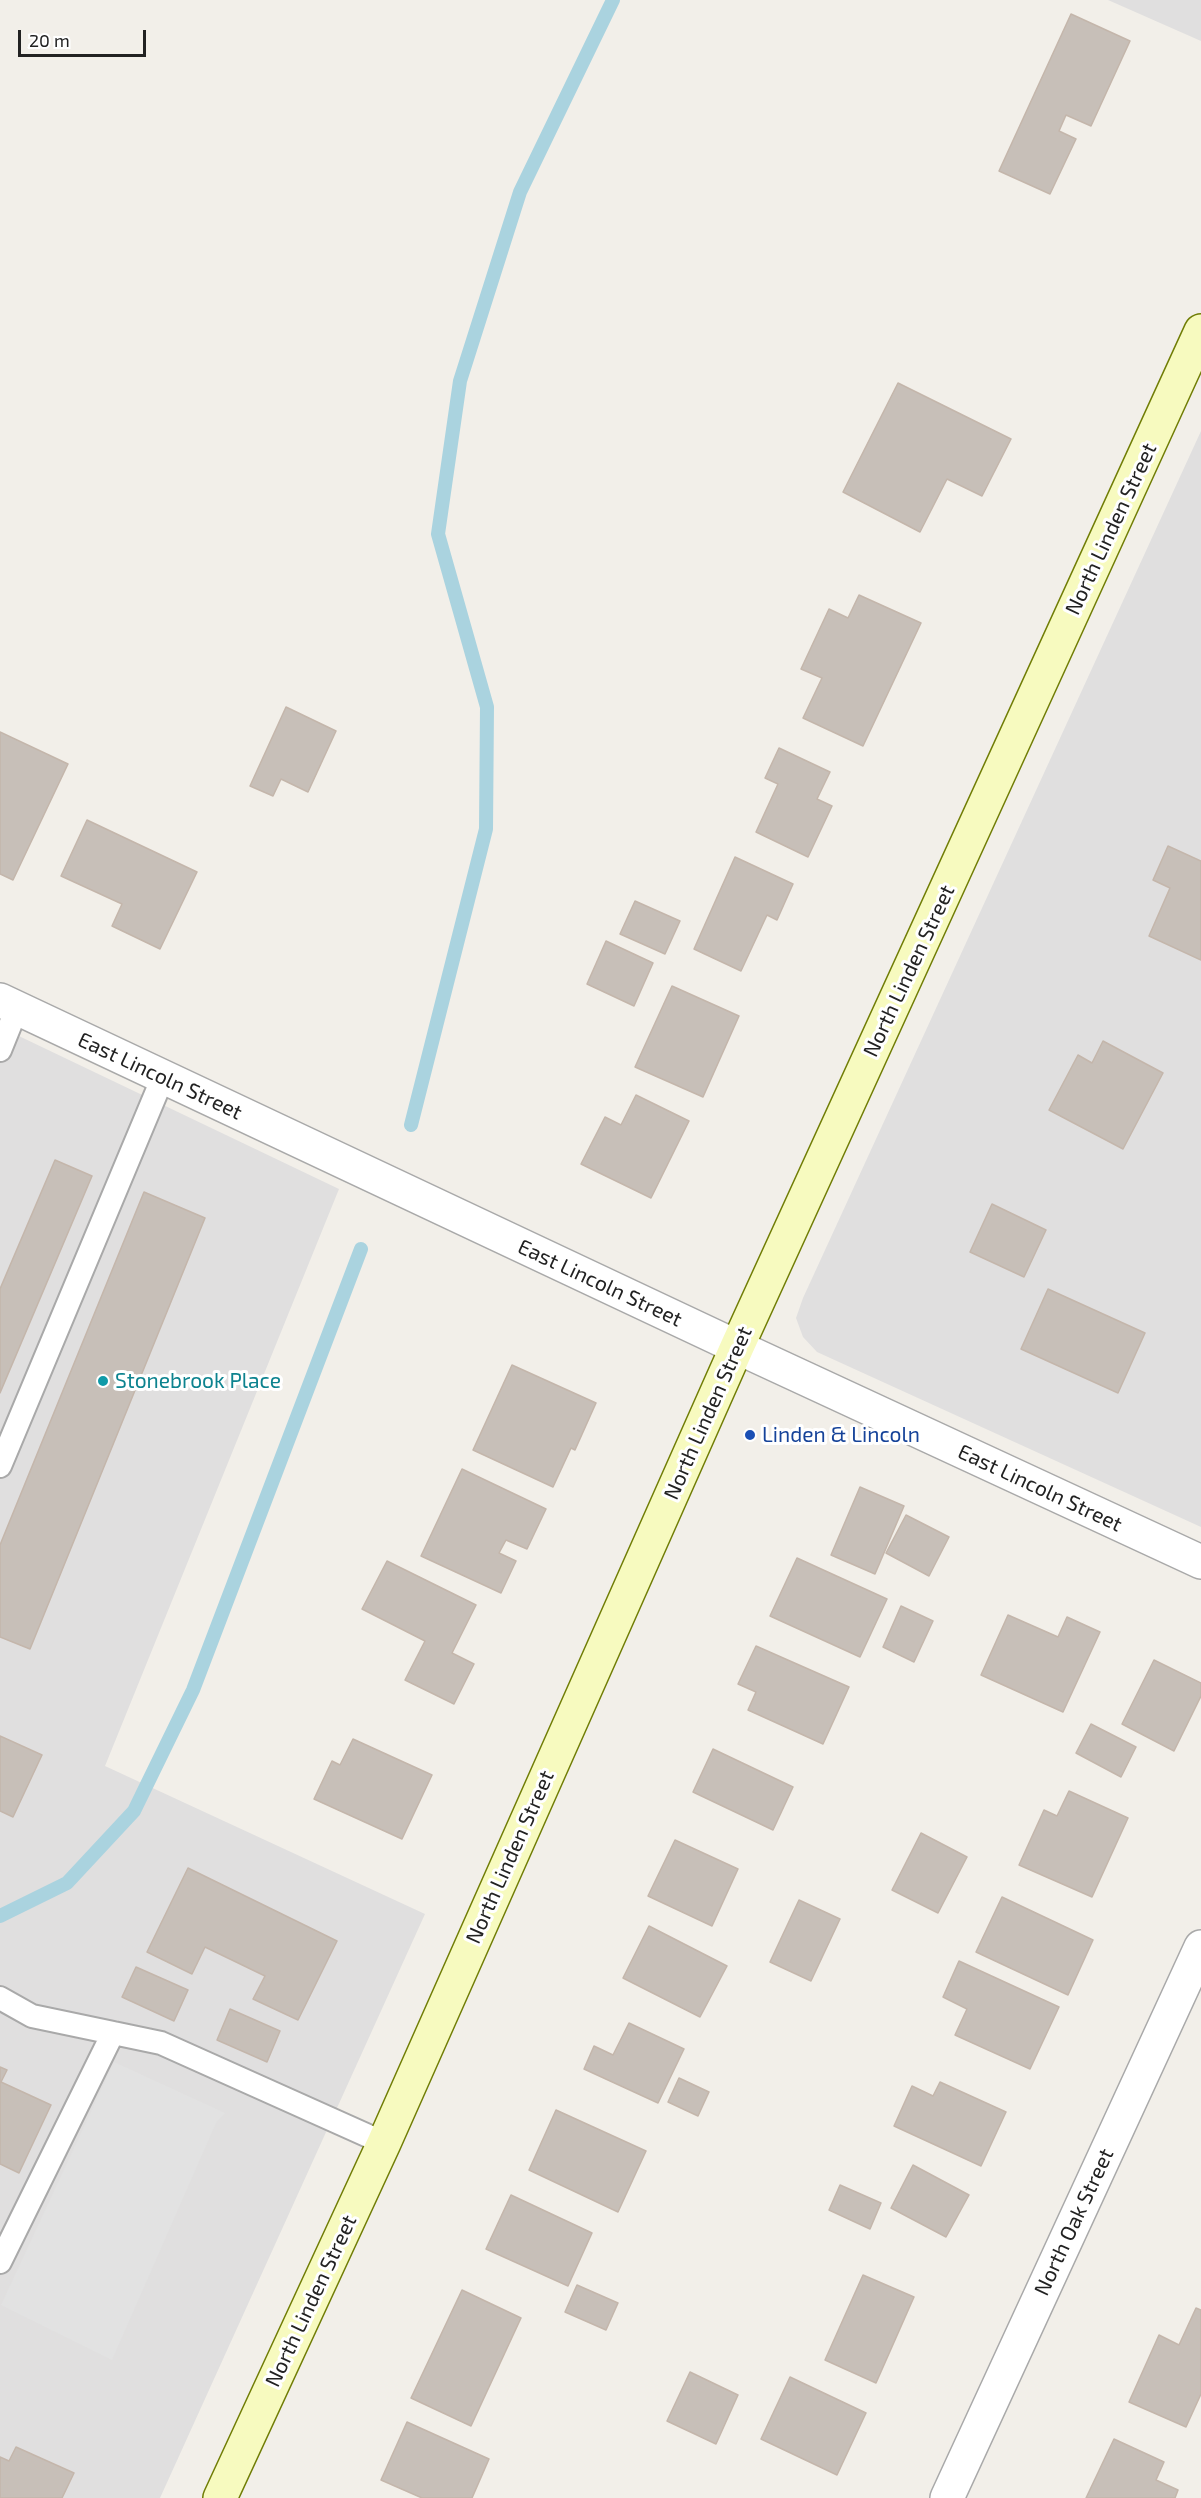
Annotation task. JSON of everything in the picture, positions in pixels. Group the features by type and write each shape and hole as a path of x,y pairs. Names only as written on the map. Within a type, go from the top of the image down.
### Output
{"main road":[{"name":"North Linden Street","path":"220,2498 384,2143 737,1347 1201,331"}],"street":[{"name":"East Lincoln Street","path":"8,1004 737,1347 1201,1562"},
{"name":"North Oak Street","path":"947,2498 1201,1947"}],"lane":[{"path":"0,1050 8,1004"},
{"path":"0,1466 163,1077"},
{"path":"0,1998 32,2016 161,2043 384,2143"},
{"path":"0,2262 113,2033"}],"shaded area":[{"path":"1108,0 1201,0 1201,41"},
{"path":"1201,431 1201,1527 817,1352 803,1337 796,1318 803,1298"},
{"path":"0,1027 339,1189 105,1766 425,1914 160,2498 0,2498"},
{"path":"114,2062 225,2113 216,2123 112,2360 1,2305"}],"building":[{"path":"1071,14 1130,41 1091,126 1066,115 1059,131 1076,139 1050,194 999,171"},
{"path":"898,383 1011,439 982,496 947,479 920,532 843,492"},
{"path":"859,595 921,623 863,746 803,718 822,678 801,669 829,609 848,618"},
{"path":"286,707 336,731 308,792 281,779 273,796 250,786"},
{"path":"0,732 68,764 13,880 0,874"},
{"path":"779,748 830,772 817,799 832,806 808,857 756,832 778,784 765,778"},
{"path":"87,820 197,872 160,949 112,926 122,904 61,876"},
{"path":"1168,846 1201,861 1201,960 1149,936 1170,888 1153,880"},
{"path":"735,857 793,884 777,920 767,915 741,971 694,949"},
{"path":"635,901 680,921 665,954 620,934"},
{"path":"606,941 653,963 634,1006 587,984"},
{"path":"672,986 739,1016 703,1097 635,1067"},
{"path":"1103,1041 1163,1073 1123,1149 1049,1110 1078,1055 1092,1063"},
{"path":"636,1095 689,1121 651,1198 581,1164 605,1117 621,1125"},
{"path":"55,1160 92,1176 0,1393 0,1289"},
{"name":"Stonebrook Place","path":"144,1192 205,1218 30,1649 0,1637 0,1545"},
{"path":"992,1204 1046,1230 1024,1277 970,1252"},
{"path":"1048,1289 1145,1333 1118,1393 1021,1349"},
{"path":"512,1365 596,1403 575,1450 571,1448 553,1487 473,1450"},
{"path":"462,1469 546,1509 527,1549 506,1540 499,1553 516,1561 501,1593 421,1556"},
{"path":"860,1487 904,1506 875,1574 831,1555"},
{"path":"906,1515 949,1537 929,1576 886,1553"},
{"path":"797,1558 887,1599 860,1657 770,1616"},
{"path":"387,1561 476,1605 452,1653 474,1664 454,1704 405,1680 425,1641 362,1609"},
{"path":"901,1606 933,1621 914,1662 883,1647"},
{"path":"1008,1615 1058,1637 1067,1617 1100,1632 1063,1712 981,1675"},
{"path":"756,1646 849,1687 823,1744 748,1710 756,1692 738,1684"},
{"path":"1154,1660 1201,1683 1201,1696 1174,1751 1122,1724"},
{"path":"1091,1724 1136,1747 1121,1777 1076,1753"},
{"path":"0,1736 42,1755 13,1817 0,1811"},
{"path":"353,1739 432,1775 402,1839 314,1799 332,1761 340,1765"},
{"path":"713,1749 793,1787 773,1830 693,1792"},
{"path":"1069,1791 1128,1818 1092,1897 1019,1865 1044,1810 1057,1816"},
{"path":"921,1833 967,1857 938,1913 892,1890"},
{"path":"675,1840 738,1869 712,1926 648,1896"},
{"path":"188,1868 337,1941 298,2020 253,1999 265,1976 205,1947 192,1974 147,1952"},
{"path":"1002,1897 1093,1940 1068,1995 976,1952"},
{"path":"799,1900 840,1919 811,1981 770,1962"},
{"path":"649,1926 727,1966 700,2017 623,1978"},
{"path":"959,1961 1059,2007 1030,2069 955,2035 967,2009 943,1997"},
{"path":"136,1967 188,1990 174,2021 122,1997"},
{"path":"230,2009 280,2031 267,2062 217,2040"},
{"path":"629,2023 684,2049 658,2103 584,2069 594,2046 613,2055"},
{"path":"0,2067 7,2070 1,2082 51,2105 19,2173 0,2164"},
{"path":"679,2078 709,2092 698,2116 668,2102"},
{"path":"940,2082 1006,2112 981,2166 894,2126 912,2086 933,2096"},
{"path":"556,2110 646,2151 618,2212 529,2170"},
{"path":"913,2165 969,2195 946,2237 891,2208"},
{"path":"840,2185 881,2203 870,2229 829,2210"},
{"path":"511,2195 592,2233 568,2286 486,2249"},
{"path":"863,2275 914,2297 876,2383 825,2360"},
{"path":"577,2285 618,2303 606,2330 565,2312"},
{"path":"462,2290 521,2318 471,2426 411,2398"},
{"path":"1196,2308 1201,2310 1201,2394 1186,2427 1129,2402 1159,2335 1179,2345"},
{"path":"690,2372 738,2395 716,2444 667,2421"},
{"path":"790,2377 866,2413 837,2475 761,2439"},
{"path":"407,2422 489,2459 472,2498 422,2498 381,2480"},
{"path":"1114,2439 1164,2462 1156,2480 1178,2490 1175,2498 1086,2498"},
{"path":"16,2447 74,2473 62,2498 0,2498 0,2457 9,2461"}],"waterway":[{"path":"411,1125 486,829 487,707 438,534 460,381 520,192 613,0"},
{"path":"0,1916 67,1883 134,1811 193,1690 361,1249"}],"place":[{"name":"Stonebrook Place","path":"103,1381"},
{"name":"Linden & Lincoln","path":"750,1435"}]}
